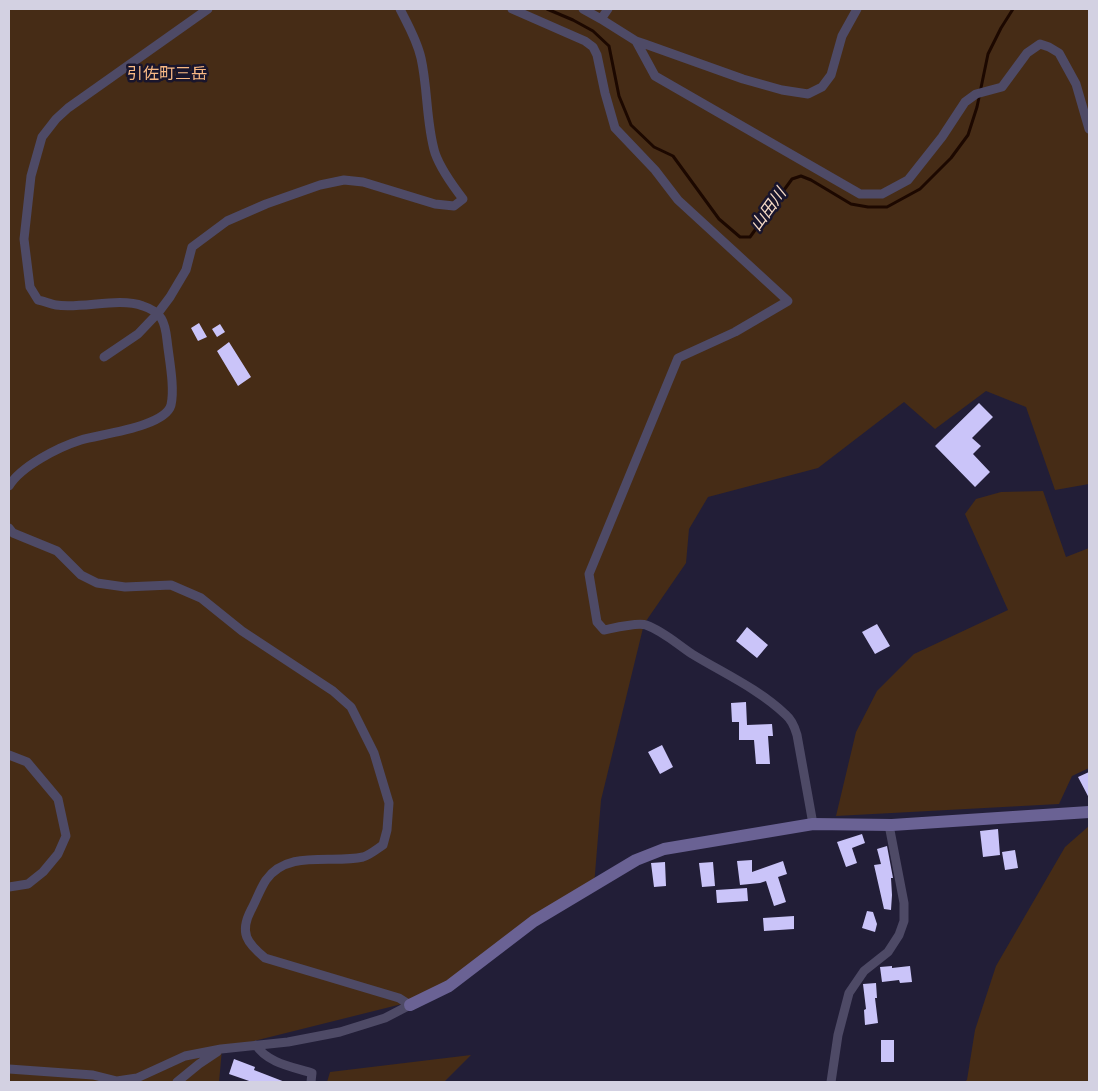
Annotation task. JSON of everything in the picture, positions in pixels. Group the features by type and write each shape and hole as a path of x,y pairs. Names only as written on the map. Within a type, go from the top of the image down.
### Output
{"street":[{"path":"9,486 13,479 49,454 81,440 116,432 162,417 171,407 172,392 165,324 158,313 143,305 56,305 38,300 30,287 24,239 32,176 42,137 56,119 68,108 208,9"},
{"path":"104,357 138,334 158,313 186,270 192,247 227,220 266,204 344,180 363,182 435,204 454,206 463,199 452,184 436,154 431,132 421,59 414,36 400,9"},
{"path":"512,9 585,41 594,47 615,128 655,170 678,200 788,301 735,332 678,358 590,574 597,622 604,630 644,624 664,634 691,653 720,669 768,700 787,716 794,726 797,735 813,824"},
{"path":"583,9 636,41 743,79 782,90 808,94 822,87 831,75 842,36 857,9"},
{"path":"601,19 608,9"},
{"path":"636,41 655,76 860,194 882,194 908,180 942,137 965,102 976,94 1002,87 1026,53 1040,44 1050,47 1059,53 1076,84 1089,129"},
{"path":"9,528 13,533 57,551 81,575 97,583 125,587 170,585 201,598 242,631 334,691 351,708 374,753 389,803 387,830 383,845 365,857 298,861 279,867 266,880 245,923 246,937 252,947 265,958 400,998 410,1005"},
{"path":"9,755 26,762 58,799 66,836 58,854 43,872 28,884 9,887"},
{"path":"9,1070 93,1075 117,1081 137,1078 185,1056 221,1049 288,1042 340,1032 386,1018 450,986 534,922 636,860 664,849 813,824 889,825 1089,812"},
{"path":"831,1082 838,1035 849,994 864,971 888,952 899,935 904,921 904,903 889,825"},
{"path":"256,1045 260,1052 277,1062 312,1073 311,1082"},
{"path":"177,1082 221,1049"}],"shaded area":[{"path":"9,9 1089,9 1089,484 1055,490 1026,407 986,391 935,429 904,402 818,468 708,497 689,529 686,563 644,624 601,800 594,886 422,999 222,1049 219,1082 9,1082"},
{"path":"1043,491 1066,557 1089,548 1089,768 1072,776 1059,804 836,816 856,732 877,691 914,654 1008,610 965,514 976,499 1001,492"},
{"path":"1089,826 1089,1082 964,1082 967,1080 975,1030 996,966 1065,847"},
{"path":"471,1055 444,1082 327,1082 330,1072"}],"building":[{"path":"199,323 207,337 198,341 191,328"},
{"path":"220,324 225,332 217,337 212,329"},
{"path":"229,342 251,377 238,386 217,351"},
{"path":"979,403 993,417 972,438 981,446 973,454 990,472 975,487 935,446"},
{"path":"877,624 890,646 875,654 862,632"},
{"path":"747,627 768,645 757,658 736,641"},
{"path":"746,702 747,725 772,724 773,736 768,736 770,764 756,764 754,740 739,740 739,722 732,722 731,703"},
{"path":"662,745 673,767 660,774 648,752"},
{"path":"1089,772 1089,798 1078,777"},
{"path":"998,829 1000,855 983,857 980,831"},
{"path":"862,834 865,843 852,848 857,863 846,867 837,842"},
{"path":"887,846 893,878 891,878 891,910 884,909 874,865 881,864 877,849"},
{"path":"1015,850 1018,868 1005,870 1002,852"},
{"path":"752,860 752,872 783,861 787,874 778,877 786,902 774,906 766,881 740,885 737,861"},
{"path":"665,862 666,886 654,887 651,863"},
{"path":"713,862 715,886 702,887 699,863"},
{"path":"747,888 748,901 717,903 716,890"},
{"path":"867,911 873,912 877,924 875,932 862,928"},
{"path":"794,916 794,929 764,931 763,918"},
{"path":"892,966 892,968 910,966 912,982 900,983 899,980 882,982 880,967"},
{"path":"876,983 877,998 875,998 878,1023 865,1025 864,1010 866,1009 863,984"},
{"path":"881,1040 894,1040 894,1062 881,1062"},
{"path":"234,1059 255,1067 254,1070 285,1082 252,1082 229,1074"}],"waterway":[{"name":"山田川","path":"547,9 593,31 609,46 619,96 631,125 654,147 673,156 719,219 740,237 750,237 792,179 801,176 851,204 868,207 887,207 920,189 951,158 968,135 977,107 988,54 1013,9"}],"district":[{"name":"引佐町三岳","path":"167,75"}]}
